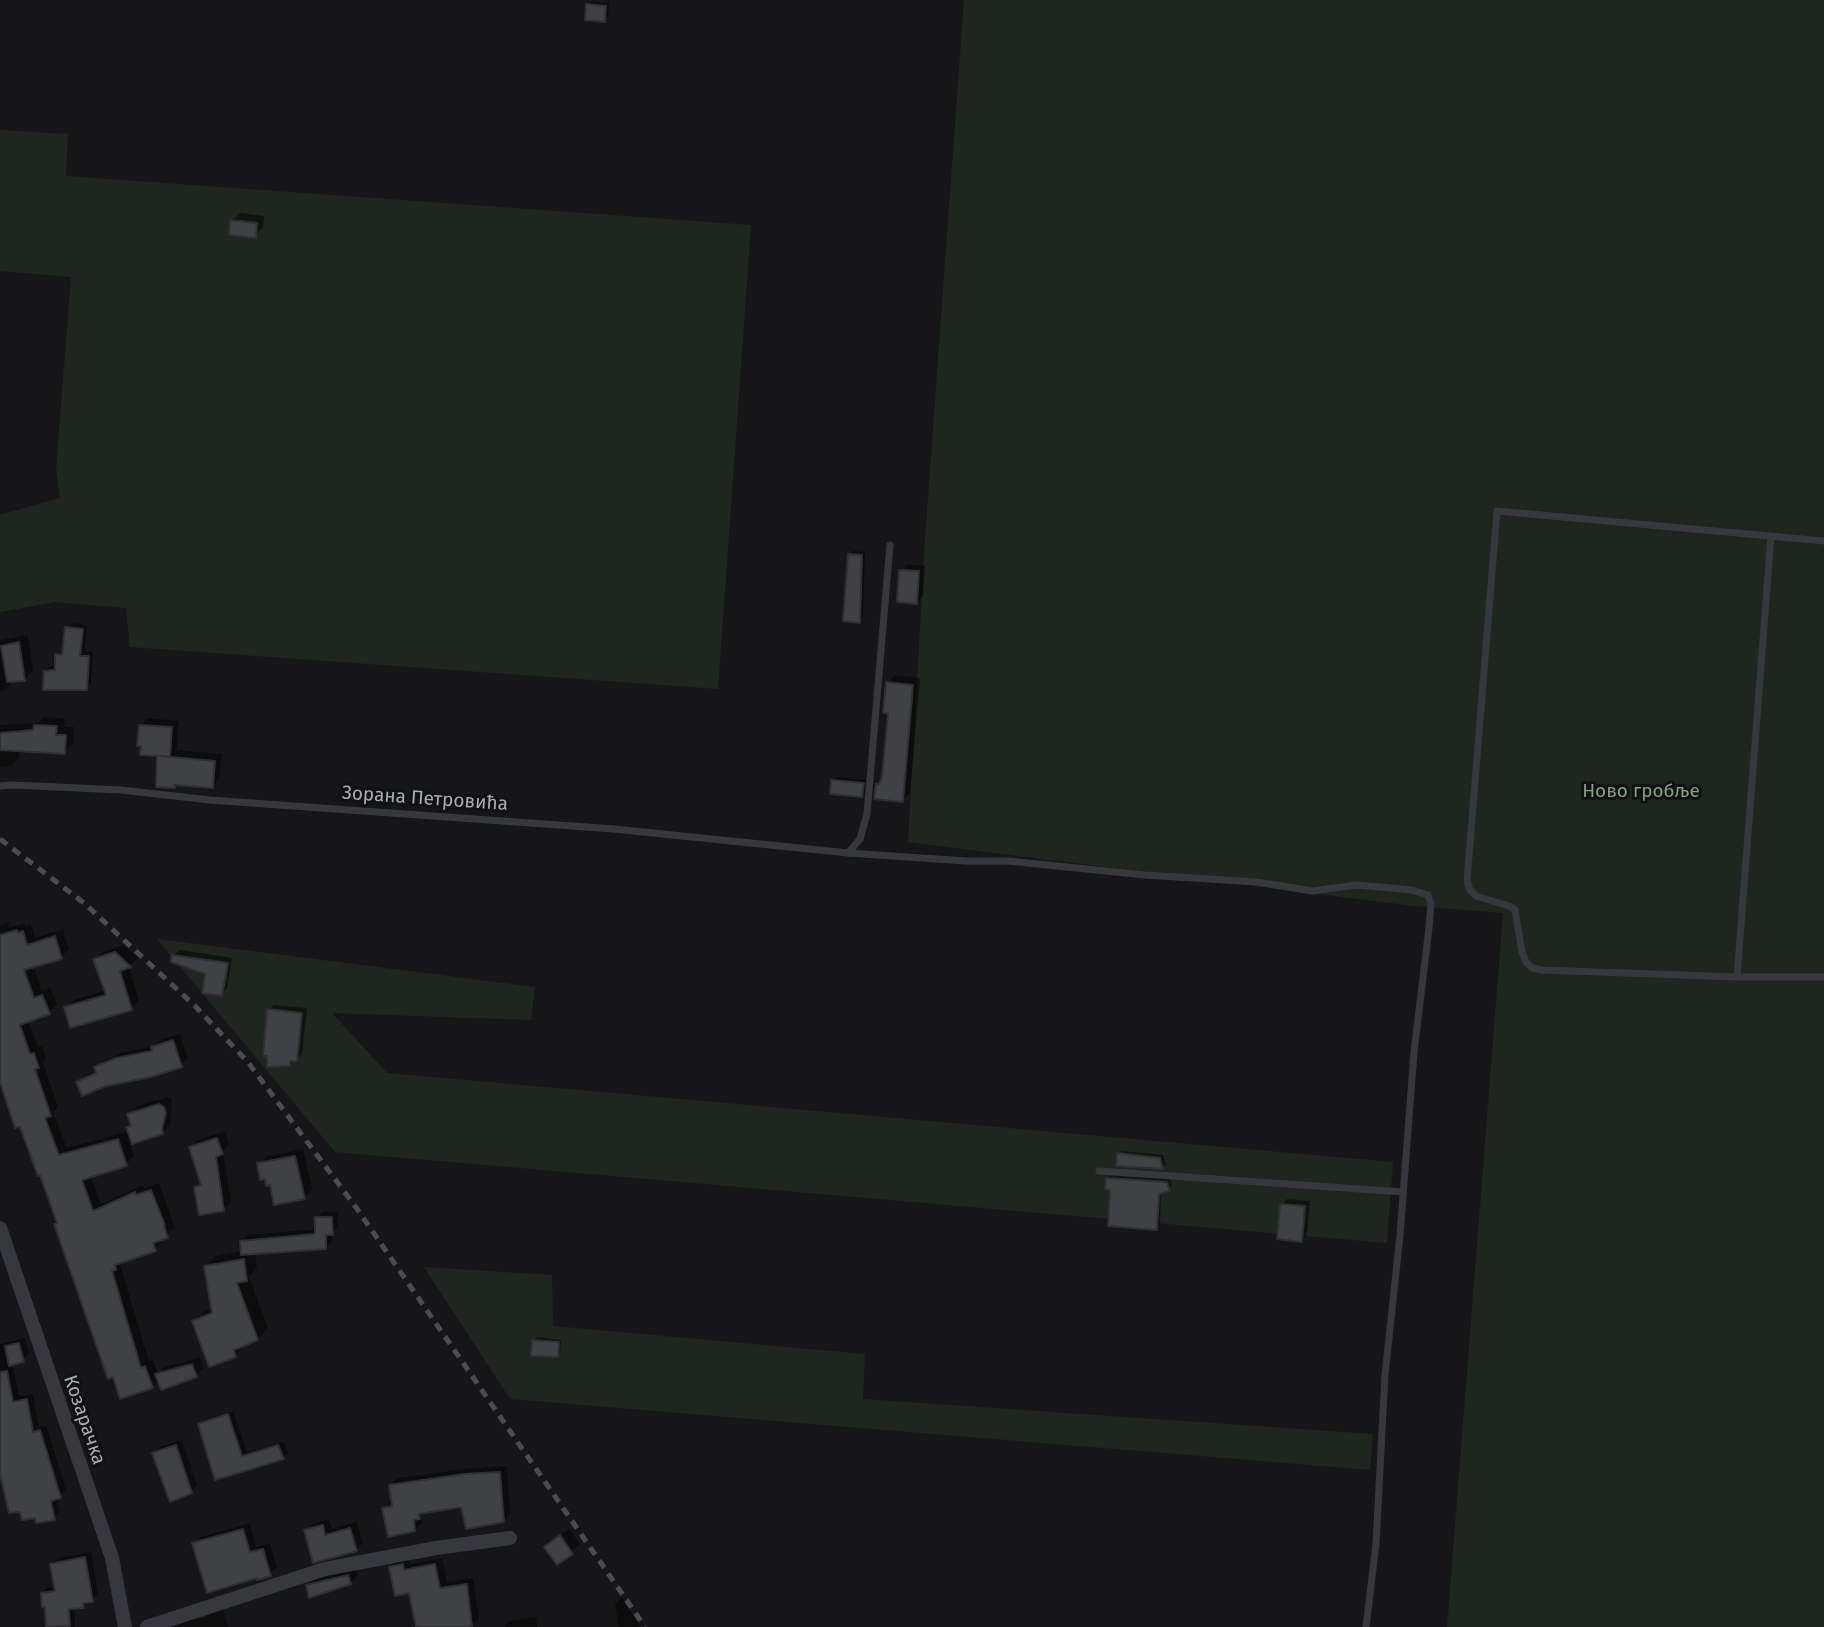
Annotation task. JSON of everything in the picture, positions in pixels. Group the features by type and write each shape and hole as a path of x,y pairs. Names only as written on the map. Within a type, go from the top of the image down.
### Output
{"street":[{"name":"Козарачка","path":"0,1228 112,1558 125,1627"},
{"path":"147,1627 325,1569 422,1550 510,1538"}],"lane":[{"path":"1824,541 1497,511 1467,881 1476,896 1516,910 1522,952 1532,968 1737,977 1824,977"},
{"path":"1737,977 1771,536"},
{"path":"848,853 860,839 867,814 890,545"},
{"name":"Зорана Петровића","path":"0,786 121,790 209,800 560,824 848,853 1008,861 1145,875 1257,882 1312,891 1357,885 1412,890 1428,895 1431,904 1414,1052 1403,1192"},
{"path":"1099,1171 1403,1192 1385,1376 1376,1544 1366,1627"}],"green space":[{"name":"Ново гробље","path":"964,0 1824,0 1824,1627 1447,1627 1503,913 1414,906 908,842 925,539"},
{"path":"0,130 68,134 66,176 751,225 718,689 130,647 126,608 55,602 0,612 0,515 60,498 56,469 71,277 0,271"},
{"path":"157,939 535,987 531,1020 332,1013 387,1073 1393,1162 1387,1243 335,1152"},
{"path":"424,1267 552,1275 553,1326 865,1354 863,1399 1373,1434 1370,1470 510,1399"}],"building":[{"path":"586,4 606,6 605,22 585,20"},
{"path":"230,220 257,223 256,238 229,235"},
{"path":"848,554 862,555 860,623 843,621"},
{"path":"899,570 919,571 917,604 897,602"},
{"path":"65,627 83,629 80,656 89,656 87,690 43,690 44,671 55,670 55,654 62,655"},
{"path":"19,642 25,681 7,682 1,646"},
{"path":"886,682 913,685 903,802 874,799 876,784 879,784 882,777 888,714 883,712"},
{"path":"34,725 57,726 56,735 66,735 65,754 0,750 0,733 33,730"},
{"path":"139,725 172,727 170,757 215,761 213,788 175,785 175,788 156,787 157,756 140,755 141,746 137,746"},
{"path":"831,780 864,783 862,797 830,794"},
{"path":"17,930 18,933 23,931 27,945 55,936 62,959 24,970 34,998 42,995 50,1014 20,1025 30,1054 34,1053 39,1068 35,1069 51,1116 45,1118 59,1155 118,1139 127,1166 82,1180 93,1211 135,1192 136,1195 151,1190 168,1238 153,1243 156,1251 115,1265 116,1270 112,1271 141,1368 145,1366 153,1388 120,1399 113,1377 108,1379 54,1224 57,1223 40,1175 38,1176 20,1127 15,1128 0,1082 0,935"},
{"path":"115,952 131,967 120,971 132,1010 70,1028 64,1007 106,995 93,959"},
{"path":"172,955 228,963 222,996 202,993 205,974 171,962"},
{"path":"267,1009 302,1013 297,1061 290,1061 290,1066 267,1067 267,1056 263,1056"},
{"path":"173,1040 182,1067 151,1077 106,1086 82,1096 76,1082 96,1073 94,1067 116,1058 152,1051 151,1047"},
{"path":"159,1104 164,1107 166,1113 163,1134 132,1144 126,1127 131,1126 127,1114"},
{"path":"217,1138 223,1154 216,1157 224,1211 199,1215 194,1187 201,1185 189,1147"},
{"path":"1117,1153 1160,1158 1163,1169 1116,1166"},
{"path":"295,1156 305,1199 274,1205 270,1185 266,1186 265,1179 260,1180 257,1163"},
{"path":"1106,1178 1167,1182 1170,1191 1159,1194 1157,1230 1108,1226 1110,1190 1105,1189"},
{"path":"1280,1204 1305,1206 1302,1242 1277,1239"},
{"path":"315,1217 332,1217 333,1235 326,1235 326,1249 241,1255 240,1241 315,1234"},
{"path":"244,1259 247,1281 237,1283 258,1340 234,1350 236,1357 209,1367 192,1321 212,1313 204,1266"},
{"path":"532,1340 559,1342 558,1357 531,1356"},
{"path":"19,1343 24,1362 9,1366 5,1346"},
{"path":"192,1364 197,1377 161,1390 155,1374"},
{"path":"7,1371 13,1402 27,1399 33,1432 40,1430 61,1498 51,1501 55,1520 36,1523 35,1518 22,1520 20,1512 9,1513 0,1474 0,1372"},
{"path":"228,1414 242,1456 278,1445 284,1459 215,1480 198,1424"},
{"path":"176,1445 192,1493 170,1502 152,1453"},
{"path":"500,1472 504,1522 466,1529 461,1507 419,1514 420,1519 414,1520 415,1531 388,1537 382,1508 392,1506 389,1485 464,1474"},
{"path":"323,1525 325,1535 350,1528 357,1551 313,1563 304,1530"},
{"path":"243,1529 250,1552 263,1549 271,1576 207,1593 192,1543"},
{"path":"560,1535 573,1554 557,1565 544,1547"},
{"path":"85,1557 93,1602 83,1603 84,1608 69,1609 70,1626 46,1627 41,1593 55,1591 50,1564"},
{"path":"403,1564 404,1570 435,1564 440,1588 467,1584 472,1627 416,1627 409,1593 395,1596 389,1567"},
{"path":"348,1575 351,1584 309,1598 306,1585"}],"railway":[{"path":"0,839 84,903 195,1006 247,1061 355,1206 645,1627"}]}
